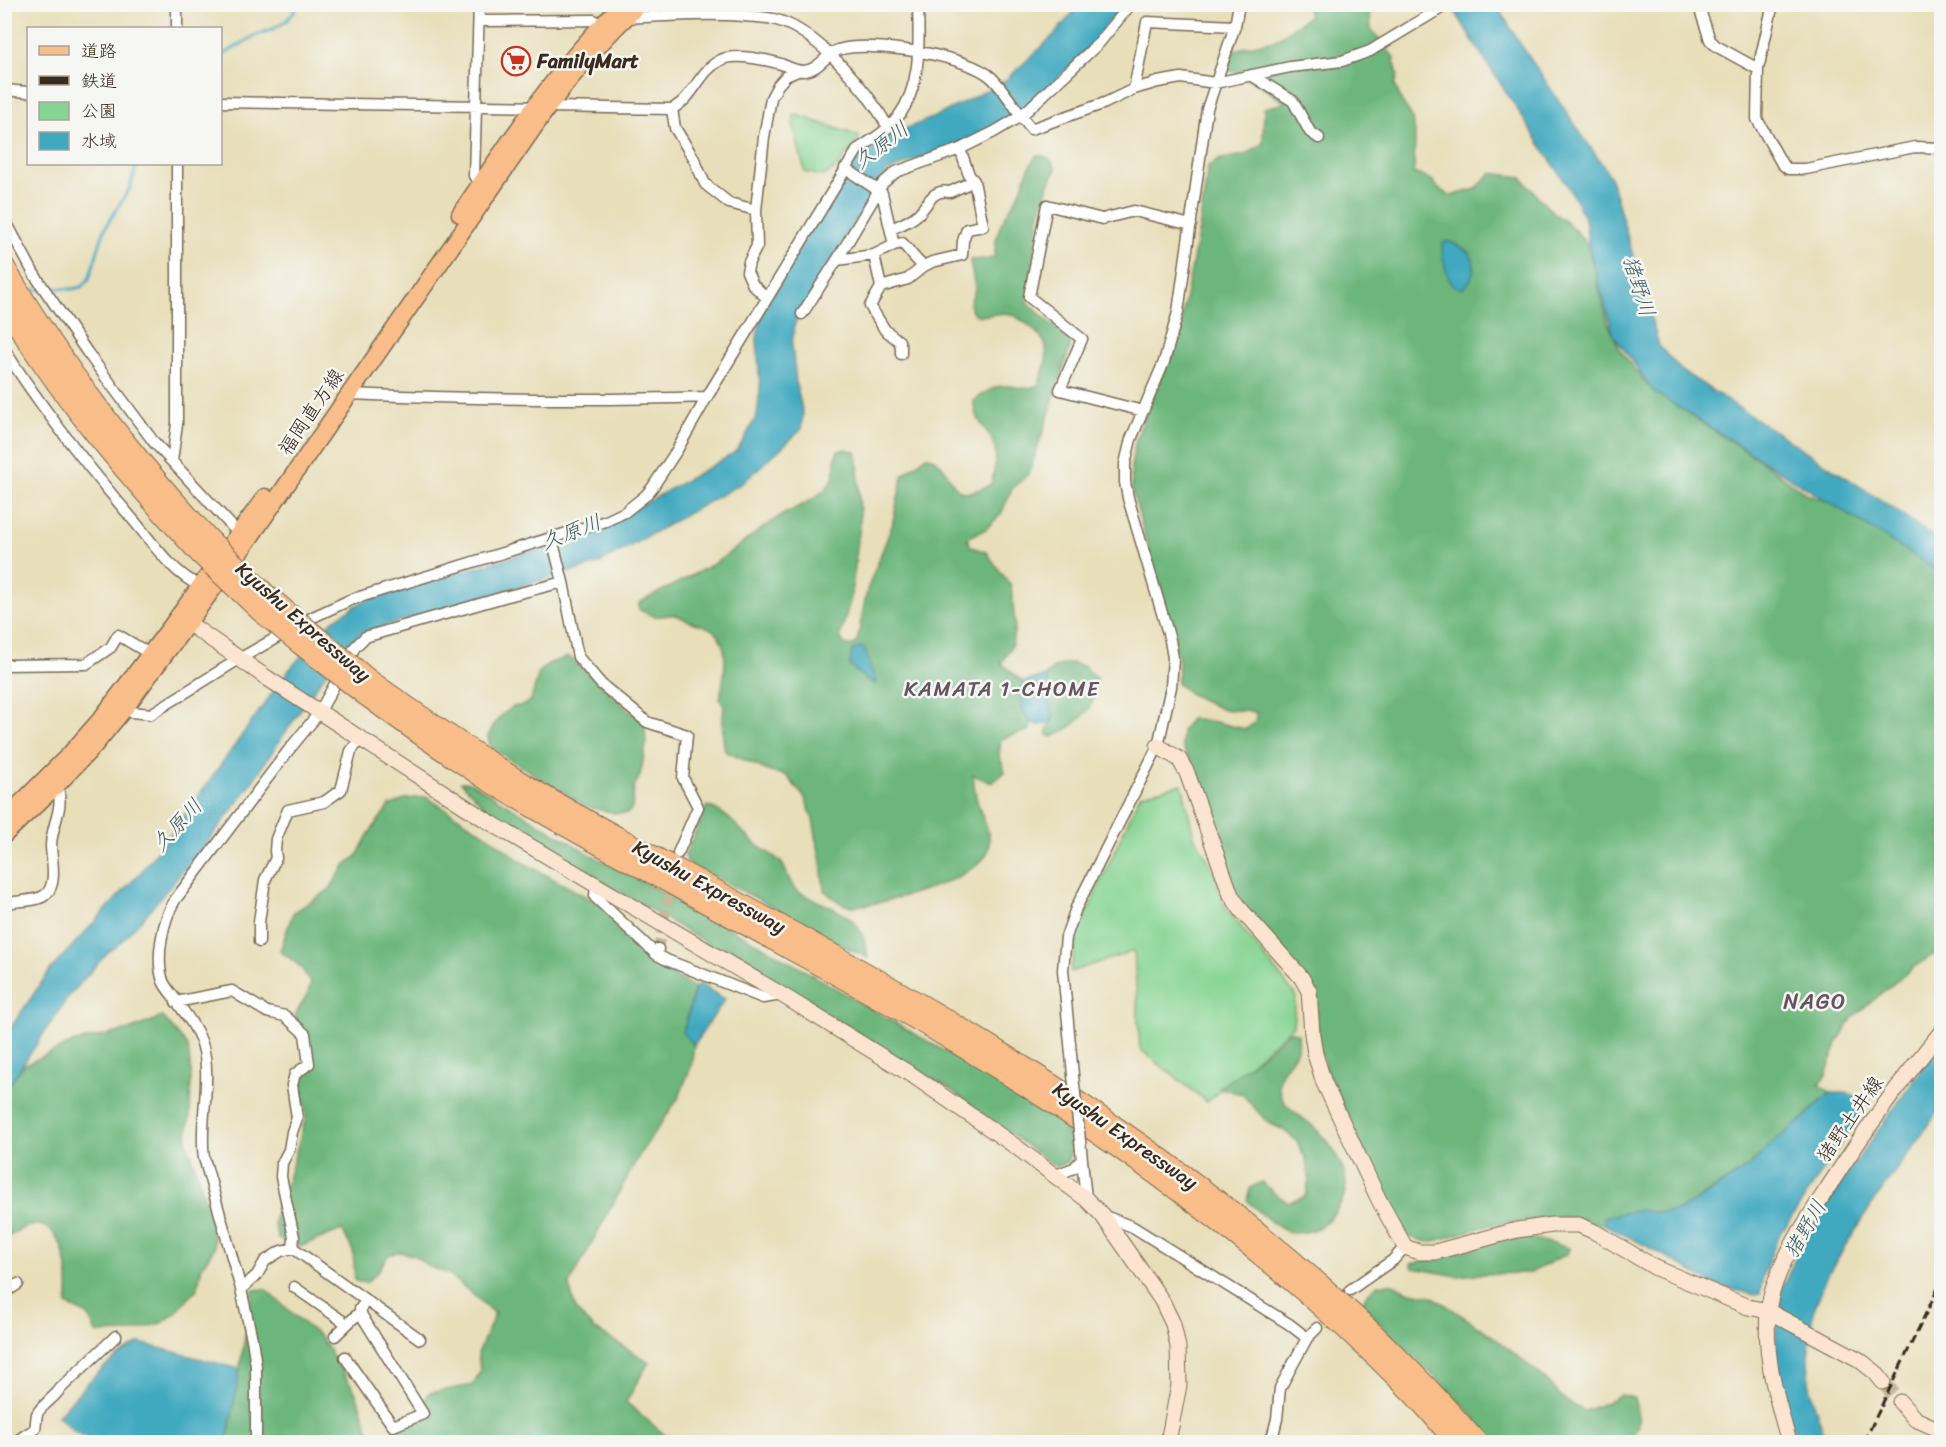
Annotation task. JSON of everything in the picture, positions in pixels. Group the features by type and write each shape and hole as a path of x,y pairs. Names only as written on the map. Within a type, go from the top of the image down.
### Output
{"highway":[{"name":"Kyushu Expressway","path":"4,266 45,333 86,393 206,548 268,618 364,685 449,735 528,786 901,993 1052,1085 1121,1131 1222,1205 1349,1310 1426,1384 1477,1443"},
{"name":"Kyushu Expressway","path":"4,303 34,350 92,429 136,482 206,548"},
{"name":"Kyushu Expressway","path":"364,685 417,733 489,781 612,852 894,1007 1032,1091 1112,1144 1213,1217 1297,1285 1379,1360 1414,1395 1456,1443"}],"main road":[{"name":"福岡直方線","path":"4,820 69,755 100,720 155,657 247,542 583,45 601,26 640,4"},
{"name":"福岡直方線","path":"183,620 200,586 239,534 482,182 541,107 579,67 624,11"},
{"name":"福岡直方線","path":"4,835 94,746 125,708 155,657"}],"street":[{"path":"177,4 177,27"},
{"path":"479,4 474,176 482,182"},
{"path":"125,708 132,712 151,714 239,659 313,617 350,600 552,542 625,512 645,496 677,450 706,397 858,148 888,127 899,116 916,77 919,52 918,4"},
{"path":"802,314 883,183 896,172 960,149 1021,116 1099,43 1131,4"},
{"path":"1086,1199 1063,970 1066,937 1076,908 1158,746 1171,687 1173,658 1170,640 1128,498 1125,464 1131,439 1164,362 1178,312 1207,109 1235,26 1239,4"},
{"path":"1698,4 1710,40 1716,46 1758,69"},
{"path":"1773,4 1758,69 1757,118 1782,164 1788,169 1806,169 1915,147 1941,148"},
{"path":"222,102 672,109 684,100 708,68 721,59 731,57 765,59 798,71 807,71 816,67 837,50 867,46 919,52 971,67 990,77 1031,129 1105,103 1134,89 1181,78 1215,83 1290,67 1342,61 1370,51 1446,6"},
{"path":"624,11 715,14 773,19 797,29 831,54 880,112 888,127"},
{"path":"478,21 594,20 601,26"},
{"path":"1134,89 1147,22 1235,26"},
{"path":"767,298 753,285 747,272 757,246 756,210 764,137 771,98 786,76 798,71"},
{"path":"1251,75 1293,101 1310,132 1319,138"},
{"path":"4,90 27,92"},
{"path":"672,109 675,128 694,159 705,184 729,203 756,210"},
{"path":"881,287 908,279 932,262 962,255 967,229 982,226 974,181 969,175 960,149"},
{"path":"172,461 177,424 177,165"},
{"path":"845,168 882,193 894,245"},
{"path":"891,229 919,214 929,198 946,191 950,192 974,181"},
{"path":"1143,411 1060,390 1082,339 1029,297 1047,205 1102,219 1134,211 1191,225"},
{"path":"4,218 34,274 153,441 239,534"},
{"path":"837,260 874,255 902,243 924,266"},
{"path":"874,255 881,287 870,306 885,330 899,341 901,354"},
{"path":"4,349 34,395 91,471 168,561 189,581 200,586"},
{"path":"349,394 486,399 621,400 706,397"},
{"path":"552,542 564,582 578,657 601,684 647,723 687,735 683,778 698,807 678,853"},
{"path":"256,1443 256,1366 241,1289 204,1158 202,1140 207,1075 201,1038 163,981 160,950 166,914 319,713 354,647 365,637 564,582"},
{"path":"183,620 319,713 476,814 782,995 915,1077 1015,1146 1086,1199 1102,1215 1162,1301 1173,1324 1178,1347 1179,1385 1168,1443"},
{"path":"4,665 86,664 111,647 118,635 155,657"},
{"path":"259,942 259,922 266,880 276,858 276,839 284,816 288,810 324,802 341,790 351,751 360,740"},
{"path":"1158,746 1179,759 1186,773 1231,895 1242,911 1301,977 1309,991 1315,1054 1324,1083 1379,1200 1405,1247 1419,1252 1435,1252 1517,1230 1552,1225 1579,1225 1656,1268 1748,1307 1773,1314 1858,1359 1875,1372 1883,1382"},
{"path":"4,904 43,897 53,881 51,842 62,797 57,785"},
{"path":"596,884 595,897 658,952 763,998 782,995"},
{"path":"176,1002 232,991 267,1012 285,1016 305,1034 309,1064 296,1074 292,1085 297,1118 289,1150 282,1163 281,1177 294,1236 293,1248"},
{"name":"猪野土井線","path":"1789,1443 1773,1387 1767,1346 1776,1281 1790,1249 1810,1215 1890,1095 1941,1031"},
{"path":"1053,1176 1074,1168 1082,1154"},
{"path":"1102,1215 1133,1227 1289,1324 1307,1338"},
{"path":"1350,1290 1393,1260 1405,1247"},
{"path":"241,1289 257,1275 265,1261 281,1251 293,1248"},
{"path":"293,1248 420,1339"},
{"path":"4,1293 18,1284"},
{"path":"294,1287 347,1324"},
{"path":"335,1336 360,1311 366,1301"},
{"path":"345,1357 393,1426 423,1414 360,1311"},
{"path":"1271,1443 1277,1419 1280,1388 1307,1338 1317,1328"},
{"path":"15,1443 35,1429 40,1409 116,1336"},
{"path":"1900,1402 1915,1419 1941,1431"}],"green space":[{"path":"1306,5 1369,5 1371,29 1393,56 1398,75 1395,85 1411,115 1415,132 1414,173 1432,180 1438,188 1450,196 1476,189 1491,173 1521,177 1546,206 1576,231 1588,246 1608,323 1620,350 1654,392 1760,460 1808,495 1830,502 1941,573 1941,950 1915,966 1853,1017 1837,1043 1826,1076 1819,1084 1830,1093 1749,1166 1679,1210 1663,1213 1636,1210 1605,1217 1605,1225 1561,1217 1490,1225 1432,1242 1408,1236 1400,1229 1326,1070 1320,1049 1315,1003 1240,905 1204,807 1192,766 1182,746 1182,731 1190,719 1246,729 1256,722 1256,712 1221,709 1189,693 1177,683 1179,660 1132,490 1131,466 1136,439 1180,327 1199,229 1208,166 1221,159 1245,155 1263,143 1264,108 1285,103 1256,83 1227,69 1235,50 1277,39 1309,16"},
{"path":"794,114 859,136 857,142 834,170 823,176 805,172 793,125"},
{"path":"1037,155 1049,159 1056,169 1048,186 1039,217 1027,302 1048,321 1070,336 1071,344 1029,473 1012,489 1001,514 986,529 967,538 971,547 986,552 1011,586 1015,625 1012,646 1001,663 1023,682 1021,704 1031,723 1030,730 1001,739 999,755 1005,772 992,783 973,775 977,799 989,839 988,851 980,862 966,872 927,889 865,905 847,906 824,890 813,819 805,798 786,775 770,772 725,751 724,706 720,699 725,654 720,637 709,628 675,615 649,615 639,609 639,603 713,564 774,520 820,494 833,478 838,451 846,449 856,452 858,460 860,524 851,598 840,636 844,644 851,646 857,642 867,590 892,526 903,475 927,456 936,460 943,467 958,489 965,492 976,491 991,484 996,455 994,445 978,419 974,401 1000,386 1028,388 1039,385 1047,354 1045,344 1039,336 1030,326 1010,314 978,315 971,310 970,304 975,288 970,260 989,259 995,256 997,236 1003,220"},
{"path":"568,657 645,725 646,745 640,776 634,787 632,808 628,813 587,807 490,747 488,736 495,723 513,707 524,705 531,700 539,673 548,664"},
{"path":"1072,663 1083,666 1097,679 1093,700 1080,719 1052,737 1048,735 1047,730 1054,717 1047,693 1046,676 1054,668"},
{"path":"461,782 470,782 593,856 757,943 991,1078 1064,1126 1070,1144 1067,1162 1056,1167 951,1090 844,1024 527,837 485,807"},
{"path":"1182,784 1194,836 1214,870 1225,907 1296,996 1293,1026 1207,1102 1140,1049 1134,951 1070,972 1079,930 1140,795"},
{"path":"426,797 484,833 522,862 611,910 653,963 695,988 683,1033 694,1045 691,1067 678,1099 641,1152 569,1285 576,1310 594,1329 649,1362 626,1402 673,1442 227,1442 253,1290 265,1289 321,1337 356,1393 369,1431 375,1439 390,1436 393,1430 428,1416 424,1401 429,1393 473,1385 480,1371 478,1353 495,1314 449,1274 428,1266 414,1255 399,1252 388,1255 378,1271 366,1283 355,1281 353,1251 342,1230 302,1246 278,1239 274,1223 278,1200 288,1180 306,1116 302,1087 306,1059 304,1039 295,1015 311,983 300,966 280,951 293,913 329,890 346,864 357,856 368,835 389,806 405,799"},
{"path":"707,806 728,818 757,845 778,859 793,886 799,892 852,920 859,928 868,958 691,865 685,855"},
{"path":"163,1017 188,1046 191,1073 190,1116 186,1140 213,1223 214,1248 202,1267 197,1289 175,1314 161,1323 132,1332 96,1333 88,1315 67,1305 67,1270 64,1254 58,1240 49,1229 38,1225 23,1228 5,1240 4,1084 26,1064 75,1042 129,1030"},
{"path":"1290,1031 1298,1034 1298,1046 1280,1077 1280,1094 1288,1106 1327,1141 1340,1162 1346,1183 1342,1201 1330,1218 1313,1230 1302,1233 1290,1232 1277,1226 1247,1200 1250,1188 1262,1182 1288,1202 1306,1196 1309,1178 1306,1159 1296,1140 1282,1129 1268,1123 1242,1094 1219,1088"},
{"path":"1518,1237 1569,1248 1567,1254 1530,1273 1458,1276 1413,1268 1411,1264"},
{"path":"1378,1284 1393,1284 1410,1292 1432,1296 1490,1334 1541,1375 1566,1401 1584,1411 1620,1395 1634,1398 1638,1417 1635,1432 1626,1442 1493,1442 1471,1413 1361,1305 1365,1297"}],"water":[{"name":"久原川","path":"1079,5 1123,5 1082,55 1029,106 990,131 887,172 877,184 795,323 792,344 796,383 803,414 801,430 744,482 598,564 363,632 349,643 318,684 244,794 209,840 145,916 115,948 108,952 69,996 5,1091 5,1036 50,970 140,873 171,834 288,671 333,620 373,598 594,532 737,450 757,415 760,389 757,338 760,320 838,182 868,144 937,116 1005,81 1055,34"},
{"name":"猪野川","path":"1451,5 1497,5 1517,39 1610,176 1659,346 1682,371 1884,502 1941,542 1941,573 1654,392 1614,336 1589,249 1585,218 1569,188"},
{"path":"1448,241 1467,251 1472,257 1474,267 1472,276 1463,288 1458,288 1451,283 1447,272 1442,247 1443,243"},
{"path":"860,647 865,648 876,684 868,681 850,666 852,651"},
{"path":"1046,676 1047,693 1054,717 1051,722 1039,725 1031,723 1024,713 1021,694 1023,682"},
{"path":"699,984 725,999 694,1045 683,1033 695,988"},
{"path":"1941,1042 1941,1108 1876,1198 1829,1272 1813,1312 1808,1356 1809,1381 1827,1442 1797,1442 1776,1376 1776,1329 1782,1288 1802,1243 1845,1177"},
{"path":"1830,1093 1845,1093 1870,1099 1778,1238 1763,1275 1760,1294 1755,1295 1715,1285 1662,1254 1605,1225 1604,1217 1636,1210 1663,1213 1679,1210 1703,1197 1749,1166"},
{"path":"140,1343 240,1369 227,1442 94,1442 74,1431 58,1416 86,1384 106,1366"}],"waterway":[{"path":"222,56 254,36 275,28 287,20 300,4"},
{"path":"48,288 82,287 89,279 105,228 130,188 137,165"},
{"path":"27,290 42,289"}],"tunnel":[{"path":"658,949 672,880"},
{"path":"1883,1382 1900,1402"}],"railway":[{"path":"1864,1442 1942,1280"}],"place":[{"name":"FamilyMart","path":"516,61"}],"district":[{"name":"KAMATA 1-CHOME","path":"1002,689"},
{"name":"NAGO","path":"1815,1001"}]}
